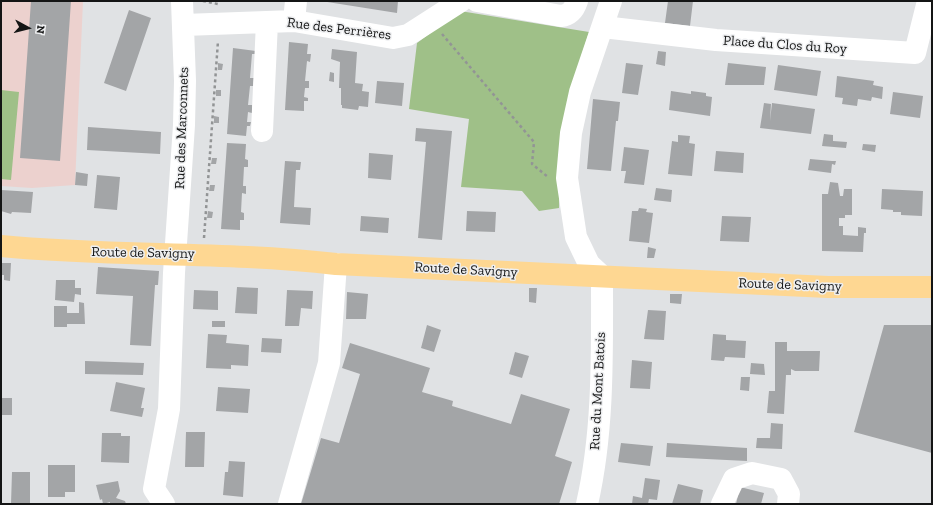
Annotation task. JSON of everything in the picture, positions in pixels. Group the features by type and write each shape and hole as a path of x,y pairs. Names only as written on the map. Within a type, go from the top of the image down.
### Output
{"main road":[{"name":"Route de Savigny","path":"1,246 83,252 290,259 336,264 828,287 932,287"}],"street":[{"name":"Rue des Marconnets","path":"164,504 154,489 169,409 184,125 184,25 182,1"},
{"name":"Rue des Perrières","path":"184,25 219,9 267,22 295,11 393,38 408,34 461,1"},
{"path":"477,1 561,16 567,15 574,9 577,1"},
{"path":"602,276 589,264 576,237 567,178 571,133 580,92 611,1"},
{"name":"Place du Clos du Roy","path":"603,27 716,40 915,53 928,1"},
{"path":"262,131 267,22"},
{"path":"289,504 330,363 336,264"},
{"name":"Rue du Mont Batois","path":"587,504 591,488 598,426 601,362 602,276"},
{"path":"722,504 734,479 752,473 781,478 789,494 788,504"}],"path":[{"path":"202,1 206,1 219,9 203,255"},
{"path":"430,20 534,142 532,164 550,178"}],"shaded area":[{"path":"1,1 83,1 75,185 32,188 1,186"}],"green space":[{"path":"460,11 589,32 574,80 560,138 559,208 539,211 522,191 461,187 469,119 409,109 417,43"},
{"path":"1,90 19,92 11,180 1,179"}],"building":[{"path":"31,1 71,1 60,161 20,158"},
{"path":"321,1 398,1 397,13"},
{"path":"668,1 693,1 690,26 665,23"},
{"path":"129,10 151,18 126,91 104,83"},
{"path":"289,42 308,44 307,54 311,54 310,62 307,61 305,81 309,81 309,88 305,88 304,97 308,98 308,101 304,101 304,111 285,110"},
{"path":"233,48 256,51 256,54 252,54 250,78 254,78 253,86 250,86 248,105 252,105 252,113 248,112 247,122 251,122 250,126 247,126 246,136 227,134"},
{"path":"332,49 357,52 355,83 363,84 362,91 369,92 368,107 359,106 358,110 342,108 341,88 339,88 340,62 331,59"},
{"path":"658,51 666,52 665,66 656,64"},
{"path":"218,63 223,64 222,70 218,70"},
{"path":"626,63 643,65 638,95 622,93"},
{"path":"728,63 766,67 764,85 725,85"},
{"path":"778,65 821,71 817,96 774,90"},
{"path":"330,72 334,73 334,82 329,81"},
{"path":"837,76 874,81 873,85 883,87 882,99 872,97 871,101 858,99 857,106 842,104 843,98 835,97"},
{"path":"377,81 404,83 402,106 375,103"},
{"path":"216,90 221,90 221,96 216,96"},
{"path":"671,91 691,94 691,91 706,93 706,96 712,97 710,116 669,110"},
{"path":"893,92 923,96 920,118 890,114"},
{"path":"593,99 620,102 618,121 616,121 611,171 587,169"},
{"path":"764,103 771,104 770,121 772,103 815,109 811,134 760,128"},
{"path":"214,116 219,117 219,123 214,123"},
{"path":"88,127 161,132 160,154 87,150"},
{"path":"416,128 452,131 442,240 418,238 426,142 415,141"},
{"path":"824,134 833,135 833,141 847,142 846,148 822,146"},
{"path":"678,135 690,136 689,143 695,144 692,176 668,174 672,141 678,142"},
{"path":"227,143 246,144 245,159 248,160 248,167 244,167 243,186 246,186 246,194 242,193 241,212 244,213 244,220 240,220 240,230 221,229"},
{"path":"863,144 876,145 875,152 862,150"},
{"path":"624,147 649,150 644,185 624,183 626,171 621,171"},
{"path":"716,151 744,153 743,173 714,171"},
{"path":"369,153 393,155 391,180 368,178"},
{"path":"212,158 217,158 216,164 211,164"},
{"path":"810,159 836,161 835,165 832,164 831,173 808,170"},
{"path":"285,161 301,162 300,170 296,170 294,207 311,208 310,225 280,223"},
{"path":"76,172 88,174 87,186 75,185"},
{"path":"97,175 120,177 117,210 94,208"},
{"path":"830,182 838,183 840,196 843,196 844,189 852,189 852,215 845,215 845,218 839,218 839,226 843,226 843,235 858,236 858,227 866,228 866,233 864,233 863,252 822,251 822,194 828,194"},
{"path":"210,185 215,185 214,191 209,191"},
{"path":"656,188 672,190 671,202 654,200"},
{"path":"882,189 923,191 922,216 901,215 901,212 881,209"},
{"path":"1,190 33,192 31,213 12,212 11,214 1,211"},
{"path":"639,208 647,209 646,212 653,213 649,243 629,241 632,211 638,211"},
{"path":"208,211 213,212 212,218 207,218"},
{"path":"467,211 496,212 495,232 466,231"},
{"path":"361,216 389,218 388,233 360,231"},
{"path":"722,216 751,217 749,242 720,241"},
{"path":"648,247 656,249 654,258 647,258"},
{"path":"1,263 11,263 10,281 4,280 4,275 1,275"},
{"path":"98,267 159,271 158,285 155,285 151,346 130,345 133,296 96,294"},
{"path":"56,280 75,280 75,288 81,288 81,295 75,294 74,302 55,300"},
{"path":"237,287 258,288 257,314 235,313"},
{"path":"529,288 537,288 536,303 529,302"},
{"path":"194,290 218,291 218,310 193,309"},
{"path":"287,290 313,291 312,309 301,308 299,326 285,326"},
{"path":"347,292 368,294 366,319 346,319"},
{"path":"670,294 682,294 681,304 670,303"},
{"path":"79,302 84,303 85,324 67,324 67,327 54,327 54,306 67,306 67,313 79,313"},
{"path":"648,310 666,311 664,340 644,339"},
{"path":"212,321 225,321 225,327 212,327"},
{"path":"427,325 441,330 434,352 421,348"},
{"path":"884,325 932,325 932,453 854,432"},
{"path":"208,334 227,335 226,343 249,345 248,366 231,365 231,369 206,368"},
{"path":"713,334 726,335 726,340 746,341 745,358 725,357 724,361 711,360"},
{"path":"262,338 282,339 281,353 261,352"},
{"path":"775,342 787,342 787,351 820,351 819,371 795,371 791,369 791,375 786,375 784,414 767,413 769,391 775,391"},
{"path":"350,343 430,368 422,392 453,401 452,406 511,424 521,394 570,409 555,456 572,462 559,504 301,504 321,438 339,443 360,374 342,368"},
{"path":"515,352 529,356 522,378 509,374"},
{"path":"632,360 652,362 650,389 630,388"},
{"path":"85,361 144,363 143,375 85,374"},
{"path":"751,363 764,364 765,375 750,374"},
{"path":"741,377 750,377 749,391 740,390"},
{"path":"116,382 145,388 141,408 144,408 142,417 110,411"},
{"path":"218,387 250,389 248,413 216,411"},
{"path":"1,398 12,398 12,415 1,415"},
{"path":"771,423 783,424 782,449 756,448 757,438 770,438"},
{"path":"186,432 205,432 204,467 185,467"},
{"path":"102,433 121,433 121,436 130,436 129,463 101,462"},
{"path":"621,443 653,446 650,466 618,462"},
{"path":"667,443 747,448 747,461 666,457"},
{"path":"229,461 245,462 243,497 223,495 225,472 228,472"},
{"path":"48,465 75,465 75,492 65,492 65,497 48,497"},
{"path":"12,472 30,472 30,504 11,504"},
{"path":"645,478 660,480 657,500 649,499 648,504 632,504 633,496 642,498"},
{"path":"118,481 120,491 116,498 125,501 126,504 110,504 110,502 103,504 102,499 100,500 96,485"},
{"path":"678,484 703,490 700,504 672,504"},
{"path":"740,487 764,493 761,504 736,504"}]}
